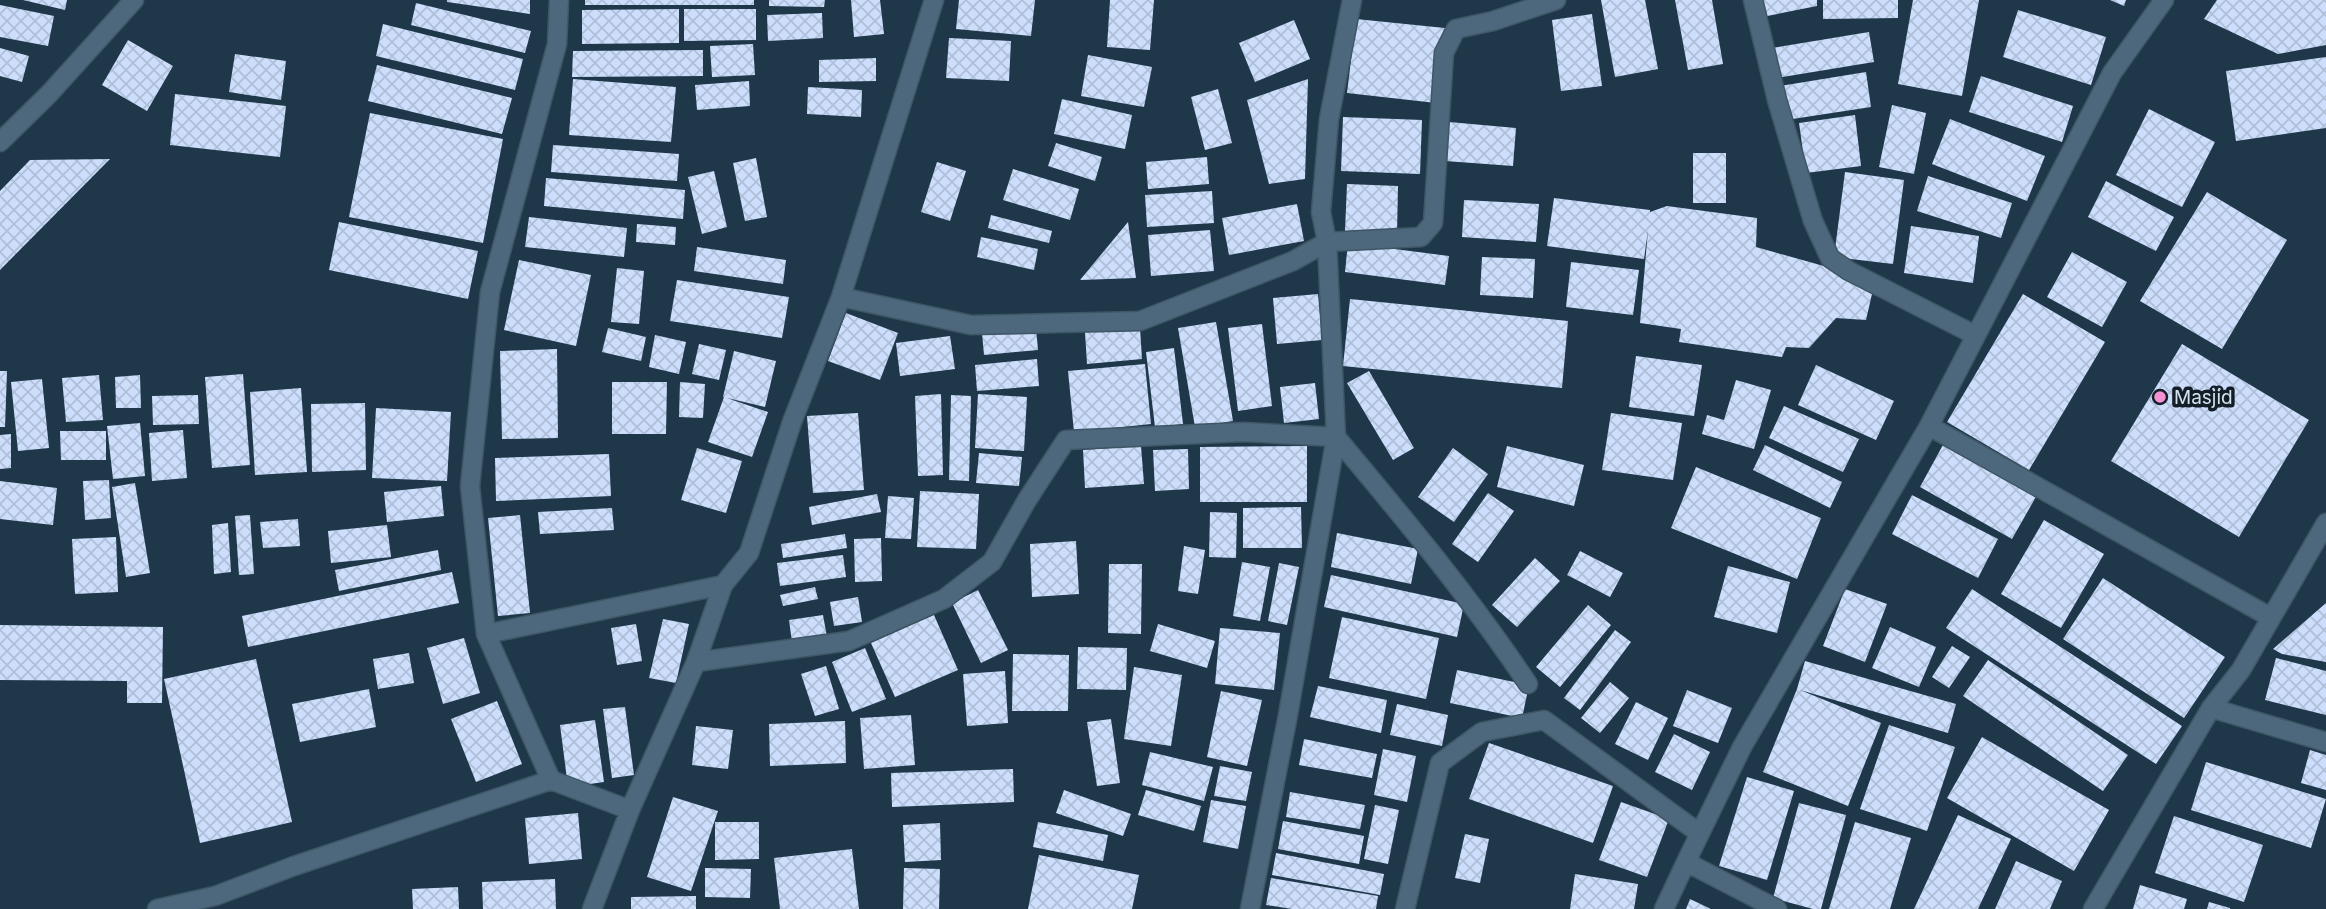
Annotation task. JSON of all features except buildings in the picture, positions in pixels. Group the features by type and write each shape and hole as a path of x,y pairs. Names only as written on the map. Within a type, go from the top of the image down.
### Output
{"street":[{"path":"0,142 49,94 134,0"},
{"path":"551,780 486,634 470,486 490,292 557,44 559,0"},
{"path":"592,909 630,810 696,662 723,585 749,553 792,422 841,297 934,0"},
{"path":"1250,909 1288,715 1336,438 1327,242 1321,212 1329,119 1352,0"},
{"path":"841,297 971,325 1140,321 1293,261 1327,242 1421,237 1433,223 1444,53 1456,29 1493,22 1556,0"},
{"path":"1753,0 1791,148 1813,221 1830,258 1849,271 1975,335"},
{"path":"1664,909 1742,747 1929,426 2112,73 2164,0"},
{"path":"1929,426 2270,617"},
{"path":"696,662 849,641 944,599 992,562 1027,500 1066,440 1244,432 1336,438 1416,533 1495,634 1528,684"},
{"path":"2093,909 2211,708 2241,670 2326,523"},
{"path":"486,634 723,585"},
{"path":"2211,708 2326,742"},
{"path":"1405,909 1440,763 1482,732 1544,720 1699,833"},
{"path":"157,909 215,895 293,866 551,780 630,810"},
{"path":"1686,862 1777,909"}],"place":[{"name":"Masjid","path":"2160,397"}]}
